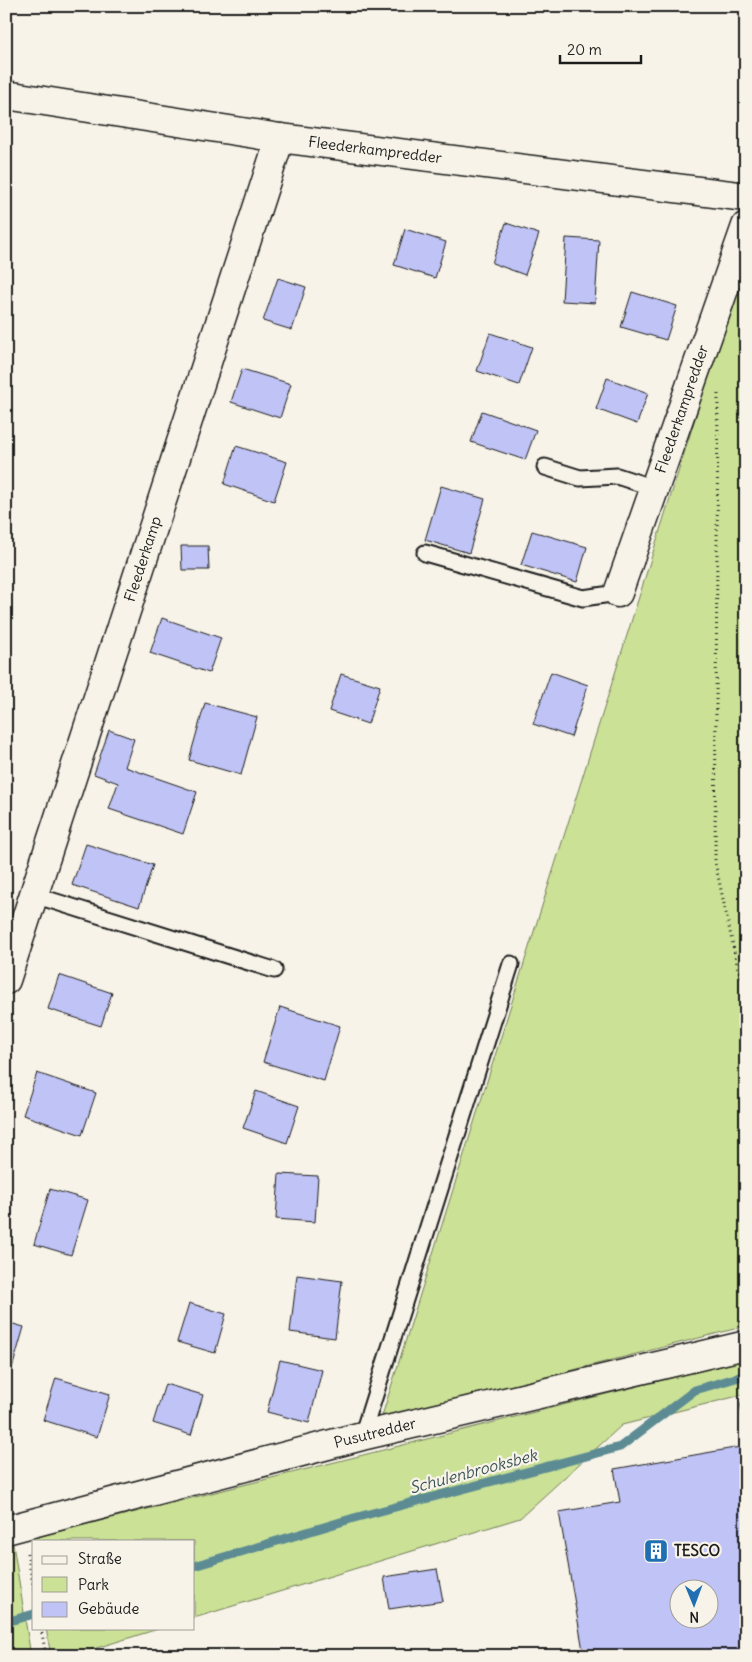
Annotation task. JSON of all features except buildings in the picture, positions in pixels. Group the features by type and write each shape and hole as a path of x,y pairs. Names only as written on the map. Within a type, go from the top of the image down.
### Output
{"street":[{"name":"Fleederkampredder","path":"6,95 280,138 746,197"},
{"name":"Fleederkamp","path":"6,980 280,138"},
{"name":"Fleederkampredder","path":"618,593 746,226"},
{"name":"Pusutredder","path":"6,1530 362,1436 746,1345"}],"lane":[{"path":"545,468 580,478 622,477 654,488"},
{"path":"425,553 583,598 618,593"},
{"path":"34,895 274,970"},
{"path":"362,1436 511,964"}],"path":[{"path":"718,387 715,862 738,969 746,987"},
{"path":"41,1630 46,1656"}],"green space":[{"path":"746,256 746,1326 381,1419"},
{"path":"746,1359 746,1394 622,1425 520,1518 195,1618 195,1540 32,1540 32,1538"},
{"path":"13,1544 31,1656 6,1656 6,1546"},
{"path":"46,1630 155,1630 71,1656 51,1656"}],"waterway":[{"name":"Schulenbrooksbek","path":"195,1566 354,1518 620,1447 695,1390 746,1375"},
{"name":"Schulenbrooksbek","path":"6,1622 32,1615"}],"place":[{"name":"TESCO","path":"656,1551"}]}
